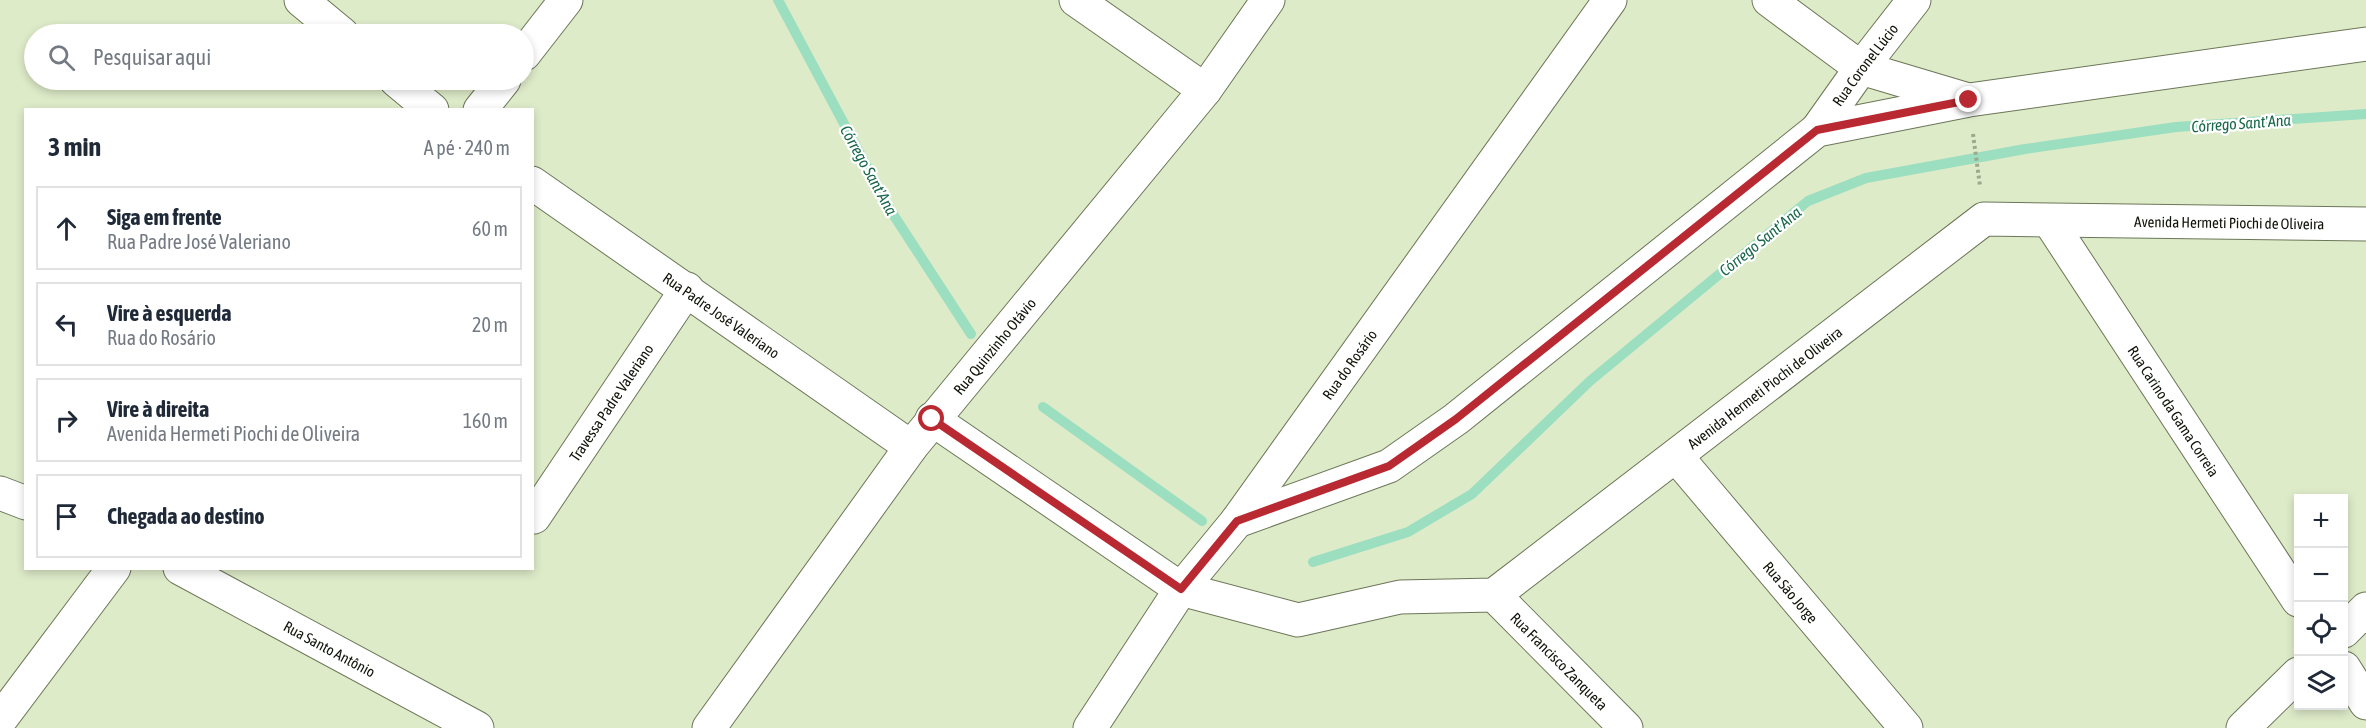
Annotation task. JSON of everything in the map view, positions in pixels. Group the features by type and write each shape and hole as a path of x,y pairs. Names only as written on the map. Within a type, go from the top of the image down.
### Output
{"street":[{"path":"300,0 330,24"},
{"path":"534,41 566,0"},
{"path":"1076,0 1204,90"},
{"name":"Rua Quinzinho Otávio","path":"709,728 932,419 1204,90 1268,0"},
{"name":"Rua do Rosário","path":"1090,728 1181,589 1237,521 1610,0"},
{"path":"1769,0 1861,68 1969,100"},
{"name":"Rua Coronel Lúcio","path":"1817,130 1861,68 1914,0"},
{"path":"1237,521 1389,466 1456,419 1817,130 1969,100 2366,44"},
{"path":"408,90 430,108"},
{"path":"482,108 496,90"},
{"name":"Rua Padre José Valeriano","path":"534,184 687,288 911,447"},
{"name":"Avenida Hermeti Piochi de Oliveira","path":"1494,595 1984,219 2050,222 2366,224"},
{"name":"Rua Carino da Gama Correia","path":"2050,222 2294,594"},
{"name":"Travessa Padre Valeriano","path":"534,517 687,288"},
{"path":"932,419 1181,589 1298,620 1400,597 1494,595"},
{"name":"Rua São Jorge","path":"1676,456 1906,728"},
{"path":"0,493 24,502"},
{"path":"0,720 112,570"},
{"name":"Rua Santo Antônio","path":"184,570 477,728"},
{"name":"Rua Francisco Zanqueta","path":"1494,595 1626,728"},
{"path":"2348,625 2366,609"},
{"path":"2348,676 2366,703"},
{"path":"2243,728 2294,678"}],"path":[{"path":"1969,100 1984,219"}],"waterway":[{"name":"Córrego Sant'Ana","path":"778,0 889,208 971,334"},
{"name":"Córrego Sant'Ana","path":"1313,562 1408,532 1472,494 1590,381 1808,201 1866,178 2025,149 2176,127 2366,114"},
{"name":"Córrego Sant'Ana","path":"1043,407 1202,521"}],"route":[{"path":"932,419 1181,589 1237,521 1389,466 1456,419 1817,130 1969,100"}]}
